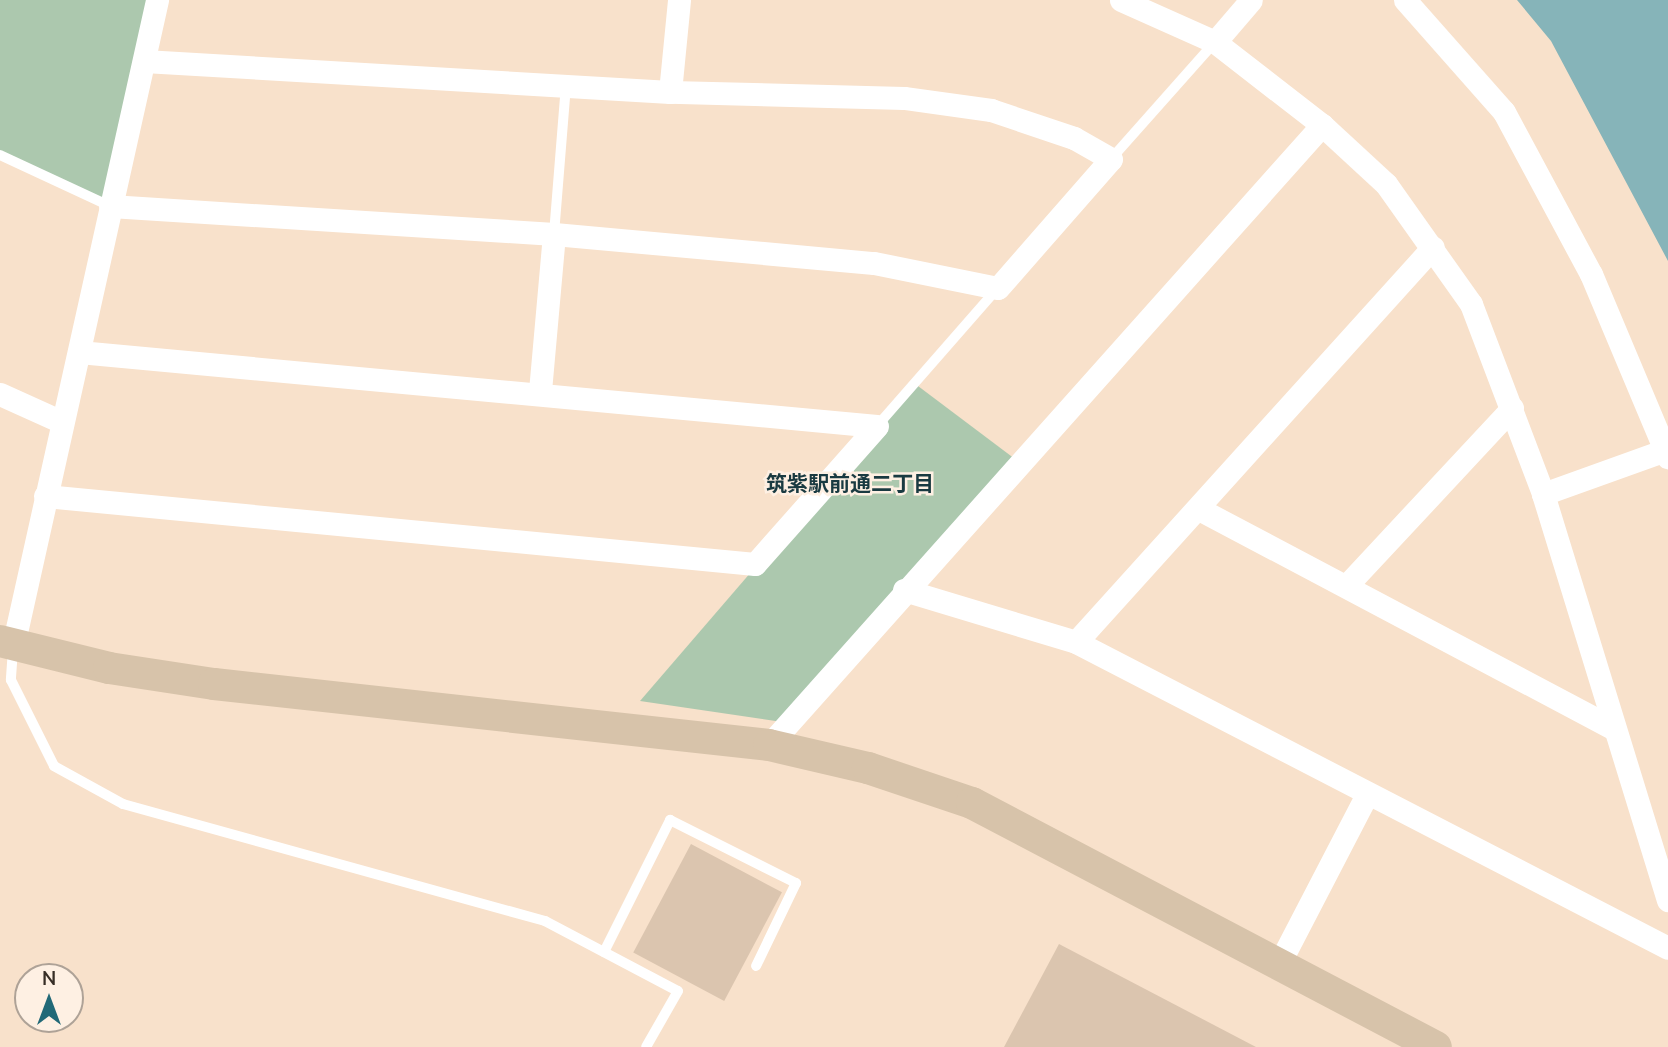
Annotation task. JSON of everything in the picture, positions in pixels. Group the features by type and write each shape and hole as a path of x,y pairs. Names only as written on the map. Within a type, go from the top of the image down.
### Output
{"street":[{"path":"156,0 79,352 7,643 214,684 769,746 868,768 972,803 1436,1047"},
{"path":"670,92 679,0"},
{"path":"1121,0 1214,42 1322,125 1386,184 1471,304 1543,494 1668,900"},
{"path":"1214,42 1251,0"},
{"path":"1405,0 1504,112 1591,274 1667,453 1543,494"},
{"path":"110,206 554,234 874,263 998,288 1111,159 1074,138 991,110 904,98 670,92 144,61"},
{"path":"769,746 904,590 1322,125"},
{"path":"540,391 554,234"},
{"path":"1076,642 1433,247"},
{"path":"79,352 540,391 877,426"},
{"path":"0,394 62,422"},
{"path":"1347,585 1512,408"},
{"path":"45,496 755,564 877,426"},
{"path":"1199,509 1613,728"},
{"path":"904,590 1076,642 1668,948"},
{"path":"1279,964 1367,794"}],"lane":[{"path":"1111,159 1214,42"},
{"path":"554,234 566,86"},
{"path":"0,155 110,206"},
{"path":"877,426 998,288"},
{"path":"7,643 11,680 54,766 123,804 545,921 678,991 646,1047"},
{"path":"604,952 670,820 796,883 755,966"}],"green space":[{"path":"0,0 155,0 110,206 0,155"},
{"path":"914,383 1019,462 789,723 640,701"}],"water":[{"path":"1517,0 1668,0 1668,261 1551,41"}],"building":[{"path":"691,844 782,892 724,1001 633,953"},
{"path":"1059,944 1256,1047 1004,1047"}],"district":[{"name":"筑紫駅前通二丁目","path":"850,484"}]}
